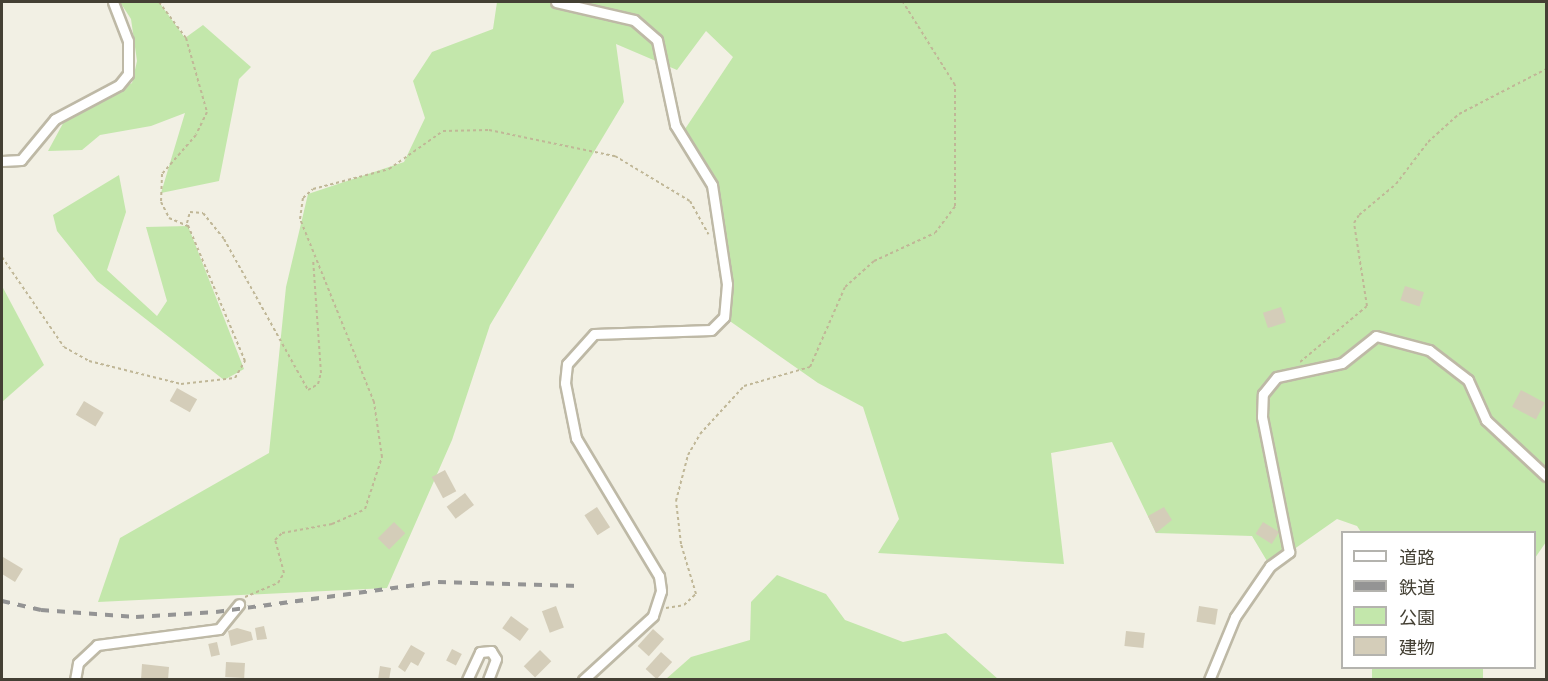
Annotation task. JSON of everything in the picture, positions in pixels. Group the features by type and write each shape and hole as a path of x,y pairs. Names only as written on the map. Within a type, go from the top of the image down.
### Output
{"street":[{"path":"2,161 21,160 55,119 119,85 128,74 128,41 113,2"},
{"path":"556,2 634,20 657,40 670,111 706,168 722,244 727,284 724,317 711,330 594,334 567,364 565,383 576,438 659,576 658,609 584,680"},
{"path":"1209,680 1235,617 1270,566 1289,552 1262,417 1263,394 1277,377 1292,370 1342,363 1376,336 1429,350 1468,380 1486,420 1546,476"},
{"path":"75,680 78,663 97,645 219,629 239,604"},
{"path":"467,680 480,652 491,651 496,659 488,680"}],"path":[{"path":"159,2 186,38 207,112 196,135 162,174 160,202 169,218 188,226"},
{"path":"658,609 684,605 696,594 681,544 676,501 688,455 700,434 744,386 810,367 845,287 874,261 935,233 955,206 955,85 903,2"},
{"path":"1292,370 1367,306 1354,223 1359,214 1396,184 1451,121 1496,92 1546,69"},
{"path":"239,604 278,583 284,573 275,540 282,533 356,516 376,483 381,427 313,257 300,213 303,198 313,189 389,169 443,131 471,128 615,156 690,201 712,245"},
{"path":"2,257 64,347 89,361 181,384 236,378 245,361 188,226 190,212 202,213 224,238 308,390 314,389 321,373 313,257"}],"green space":[{"path":"120,2 159,2 185,38 203,25 251,67 239,79 219,181 161,193 185,113 151,126 100,135 82,150 48,151 67,116 132,83 137,61 131,19"},
{"path":"497,2 1546,2 1546,542 1536,557 1536,531 1360,531 1357,526 1337,519 1270,566 1252,536 1156,533 1112,442 1051,453 1064,564 878,553 899,519 863,407 818,383 724,317 728,269 706,168 683,132 733,57 706,31 677,70 616,44 624,102 490,325 452,440 387,588 98,602 120,538 269,453 286,287 308,194 404,162 425,118 413,81 432,52 493,29"},
{"path":"119,175 126,212 107,270 157,316 167,301 146,227 188,226 244,369 224,380 97,281 57,231 53,215"},
{"path":"2,286 44,365 2,402"},
{"path":"777,575 826,594 845,620 903,642 946,633 998,679 666,679 691,657 750,640 751,602"},
{"path":"1372,669 1483,669 1483,679 1372,679"}],"building":[{"path":"1405,286 1424,292 1419,306 1400,300"},
{"path":"1281,307 1286,322 1268,328 1263,313"},
{"path":"177,388 197,399 190,412 170,401"},
{"path":"1521,390 1545,403 1536,419 1512,407"},
{"path":"84,401 104,413 95,427 76,415"},
{"path":"445,470 456,491 443,498 432,477"},
{"path":"465,493 474,505 456,519 447,507"},
{"path":"597,507 610,527 597,535 584,515"},
{"path":"1164,507 1172,520 1156,533 1148,516"},
{"path":"394,522 405,533 389,550 378,538"},
{"path":"1263,522 1279,532 1272,544 1256,534"},
{"path":"3,557 23,569 15,582 2,574"},
{"path":"556,606 564,628 550,633 542,611"},
{"path":"1199,606 1218,609 1215,625 1196,622"},
{"path":"511,616 529,629 520,641 502,628"},
{"path":"264,626 267,639 257,640 255,628"},
{"path":"237,628 251,632 253,640 231,646 228,631"},
{"path":"653,629 664,639 649,656 638,646"},
{"path":"1126,631 1145,633 1143,648 1124,646"},
{"path":"217,642 220,655 211,657 208,644"},
{"path":"411,645 425,653 418,666 411,662 405,672 398,667"},
{"path":"452,649 462,654 456,666 446,661"},
{"path":"540,650 551,661 535,678 524,666"},
{"path":"661,652 672,662 657,679 646,669"},
{"path":"226,662 245,663 244,678 225,677"},
{"path":"142,664 169,667 168,680 141,680"},
{"path":"380,666 391,668 389,680 378,680"}],"railway":[{"path":"2,601 41,610 136,617 216,612 438,582 580,586"}]}
